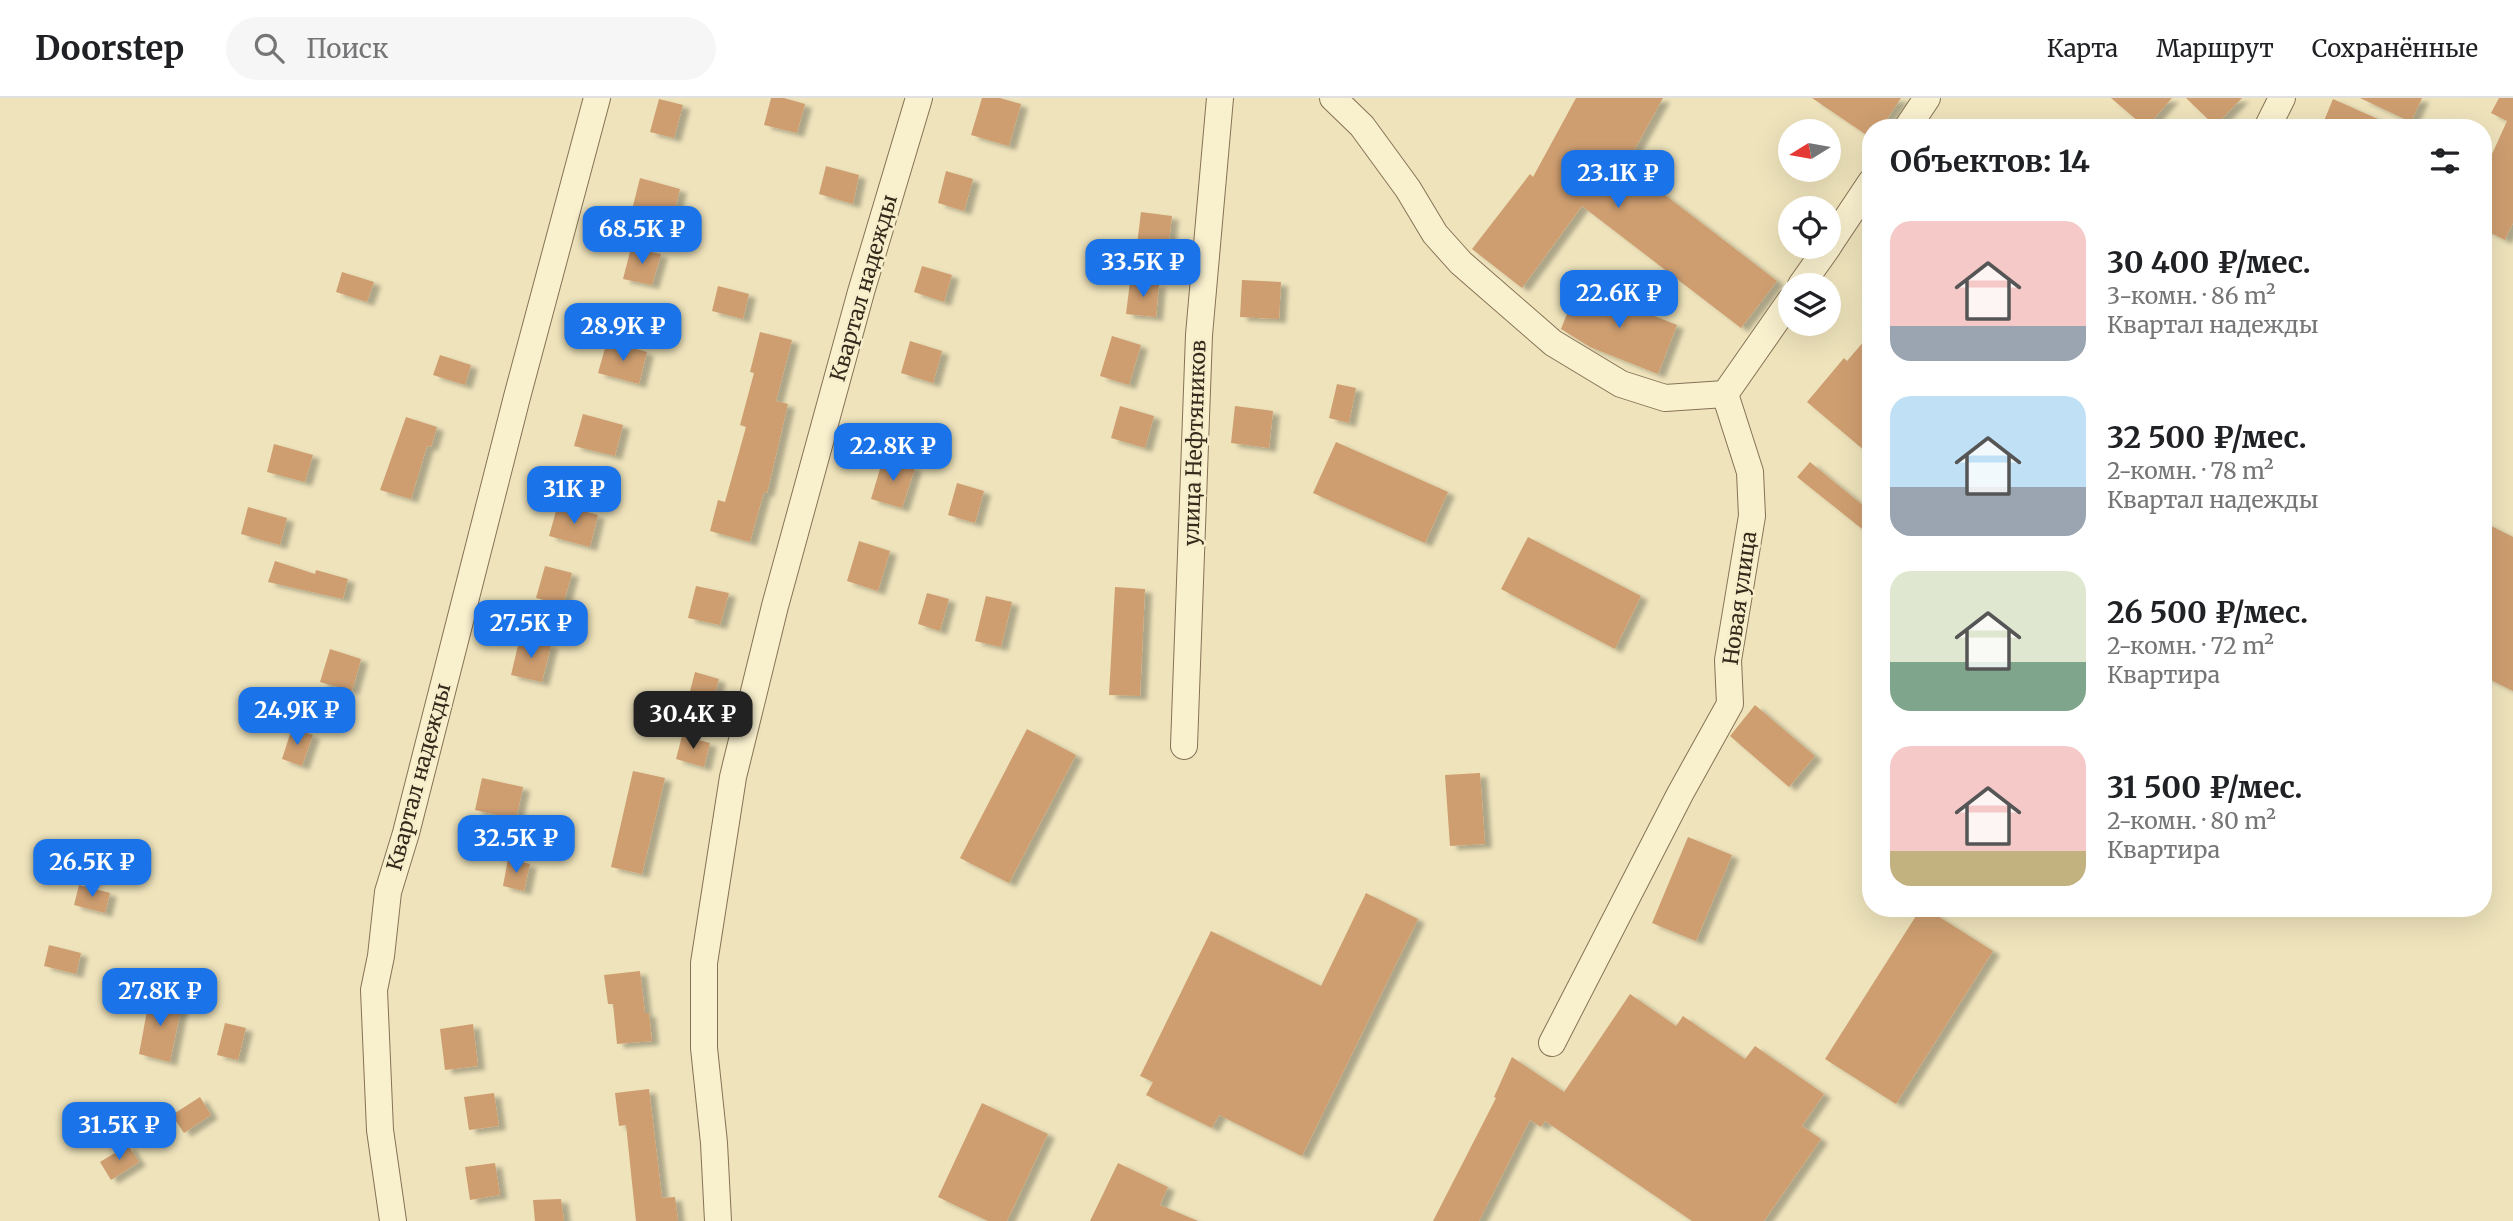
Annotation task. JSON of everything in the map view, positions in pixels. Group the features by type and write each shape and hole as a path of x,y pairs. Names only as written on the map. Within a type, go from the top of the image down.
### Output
{"street":[{"name":"Квартал надежды","path":"393,1221 380,1130 374,990 381,956 388,892 406,833 597,98"},
{"name":"Квартал надежды","path":"718,1221 714,1143 704,1048 704,963 733,777 775,606 861,292 919,98"},
{"name":"улица Нефтяников","path":"1184,746 1199,335 1220,98"},
{"path":"1334,98 1362,126 1408,189 1435,234 1461,263 1553,343 1621,384 1665,398 1725,394 1778,317"},
{"path":"1913,119 1927,98"},
{"path":"2272,119 2282,98"},
{"path":"1841,227 1862,195"},
{"name":"Новая улица","path":"1552,1043 1680,794 1730,704 1728,660 1752,516 1750,472 1725,394"}],"building":[{"path":"771,98 784,98 805,104 797,133 764,125"},
{"path":"982,98 1000,98 1021,104 1009,146 971,135"},
{"path":"1576,98 1663,98 1626,165 1777,281 1741,328 1582,206 1522,288 1472,249 1530,174 1533,177"},
{"path":"1812,98 1901,98 1887,119 1862,119 1862,132"},
{"path":"2111,98 2172,98 2154,119 2136,119"},
{"path":"2186,98 2242,98 2222,119 2208,119"},
{"path":"2360,98 2422,98 2412,119 2405,119"},
{"path":"2499,98 2513,98 2513,223 2505,240 2492,234 2492,154 2507,121 2491,113"},
{"path":"659,99 683,105 674,138 650,132"},
{"path":"2333,99 2378,119 2325,119"},
{"path":"826,166 859,175 853,204 819,194"},
{"path":"946,171 973,179 964,211 938,203"},
{"path":"640,178 680,189 672,221 632,210"},
{"path":"1141,212 1172,216 1168,249 1137,245"},
{"path":"631,248 661,254 652,285 623,279"},
{"path":"922,266 952,275 944,302 914,292"},
{"path":"342,272 374,282 367,302 336,292"},
{"path":"1242,280 1281,282 1279,319 1240,317"},
{"path":"1130,282 1159,284 1156,317 1126,314"},
{"path":"718,286 749,294 743,319 712,311"},
{"path":"1578,286 1677,325 1658,374 1590,347 1561,329"},
{"path":"760,332 792,340 776,401 788,404 767,493 764,492 750,542 710,531 718,500 725,502 746,427 740,425 754,373 750,372"},
{"path":"1112,336 1141,345 1129,385 1100,376"},
{"path":"607,341 647,352 639,384 598,373"},
{"path":"910,341 942,351 933,383 901,373"},
{"path":"1862,344 1862,448 1807,402 1844,358 1847,361"},
{"path":"440,355 471,365 465,385 433,375"},
{"path":"1337,384 1356,388 1349,423 1329,418"},
{"path":"1120,406 1154,416 1145,448 1111,438"},
{"path":"1235,406 1273,411 1269,448 1231,443"},
{"path":"583,414 623,425 615,456 574,446"},
{"path":"406,417 437,427 431,447 427,446 411,499 380,490"},
{"path":"1336,442 1448,492 1425,543 1313,493"},
{"path":"274,444 313,455 305,482 267,472"},
{"path":"883,459 915,468 902,508 871,499"},
{"path":"1810,462 1862,505 1862,529 1797,477"},
{"path":"957,483 984,491 975,523 948,515"},
{"path":"558,504 598,515 590,547 549,536"},
{"path":"248,507 287,518 280,545 241,534"},
{"path":"2492,526 2513,537 2513,691 2492,680"},
{"path":"1528,537 1641,596 1615,649 1501,589"},
{"path":"859,541 890,551 878,591 847,581"},
{"path":"275,561 315,574 316,570 348,579 343,599 268,582"},
{"path":"545,566 572,573 563,605 536,598"},
{"path":"696,586 729,593 720,625 688,618"},
{"path":"1115,587 1145,589 1140,696 1109,695"},
{"path":"927,593 949,599 940,631 918,624"},
{"path":"986,596 1012,602 1001,647 975,641"},
{"path":"520,637 551,645 542,682 511,675"},
{"path":"330,649 361,659 352,691 320,682"},
{"path":"695,672 719,679 711,710 687,703"},
{"path":"1755,705 1815,756 1789,787 1730,736"},
{"path":"292,728 313,735 302,766 282,759"},
{"path":"1027,729 1076,755 1009,883 960,858"},
{"path":"682,736 710,743 704,767 676,759"},
{"path":"633,771 665,778 642,874 611,867"},
{"path":"1480,773 1485,844 1450,846 1445,775"},
{"path":"482,778 523,787 516,819 475,810"},
{"path":"1688,837 1732,855 1696,941 1652,923"},
{"path":"508,859 530,864 524,891 503,886"},
{"path":"79,885 110,893 105,913 74,905"},
{"path":"1366,893 1418,919 1302,1156 1219,1115 1212,1128 1146,1095 1153,1082 1140,1076 1211,931 1321,986"},
{"path":"1915,917 1939,917 1993,951 1896,1104 1825,1059"},
{"path":"49,945 81,953 76,974 44,966"},
{"path":"640,971 645,1013 649,1013 652,1041 617,1044 613,1004 608,1004 604,975"},
{"path":"1630,994 1676,1026 1683,1016 1745,1059 1755,1046 1824,1094 1802,1126 1821,1139 1764,1221 1692,1221 1545,1121 1541,1127 1530,1120 1479,1221 1433,1221 1496,1098 1494,1097 1512,1057 1564,1092"},
{"path":"150,995 182,1003 170,1062 139,1054"},
{"path":"225,1023 246,1028 238,1060 217,1055"},
{"path":"473,1024 478,1066 445,1070 440,1029"},
{"path":"649,1089 662,1198 675,1197 678,1221 636,1221 626,1125 619,1126 615,1093"},
{"path":"494,1093 499,1126 469,1130 464,1097"},
{"path":"200,1097 211,1115 184,1133 172,1115"},
{"path":"982,1103 1048,1134 1007,1221 988,1221 938,1197"},
{"path":"128,1145 139,1162 111,1180 100,1162"},
{"path":"495,1163 500,1195 470,1200 465,1167"},
{"path":"1118,1163 1168,1187 1160,1205 1198,1221 1090,1221"},
{"path":"561,1199 564,1221 535,1221 533,1200"}]}
